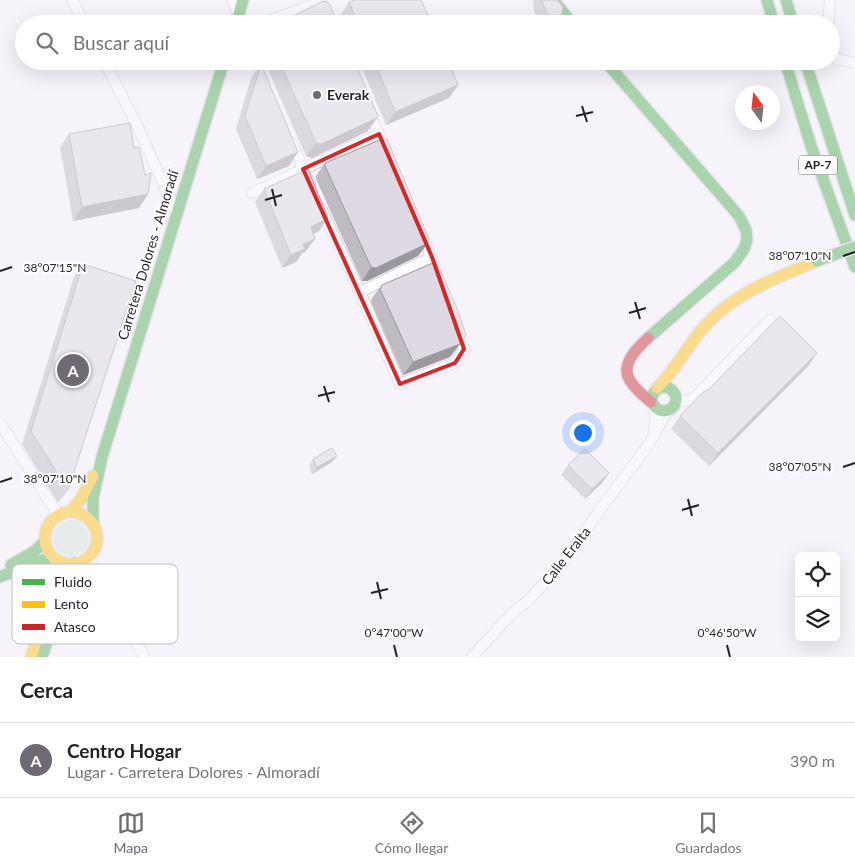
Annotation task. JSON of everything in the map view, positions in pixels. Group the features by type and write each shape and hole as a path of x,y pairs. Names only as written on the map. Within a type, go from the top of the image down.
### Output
{"main road":[{"path":"240,15 243,0"},
{"path":"553,0 566,15"},
{"path":"767,0 771,15"},
{"path":"786,0 790,15"},
{"name":"Carretera Dolores - Almoradí","path":"102,457 221,70"},
{"path":"613,70 739,216 747,235 745,249 735,262 647,338 628,361 627,375 630,381 661,412 668,411 674,407 674,384 680,360"},
{"name":"AP-7","path":"788,70 812,146 855,267"},
{"name":"AP-7","path":"808,70 855,215"},
{"path":"652,404 652,395 667,380 704,326 731,302 766,282 855,247"},
{"path":"634,386 647,390 664,387 671,389 675,396"},
{"path":"70,512 80,499 102,457"},
{"path":"92,524 91,513 94,492 102,457"},
{"path":"70,512 82,514 95,528 97,537 94,550 88,557 70,564 55,558 48,550 44,541 46,530 51,521 58,515 70,512"},
{"path":"14,564 35,550 44,541"},
{"path":"32,564 46,558 55,558"},
{"path":"55,558 56,564"},
{"path":"0,569 12,565"},
{"path":"0,577 12,573"},
{"path":"31,657 35,644"},
{"path":"42,657 46,644"}],"street":[{"path":"72,0 80,15"},
{"path":"232,0 237,15"},
{"path":"829,15 830,0"},
{"path":"286,15 320,4"},
{"path":"840,60 855,63"},
{"path":"109,70 138,127 177,215"},
{"path":"259,70 267,88"},
{"path":"363,98 390,160"},
{"path":"287,133 400,384 456,363 464,349 454,321"},
{"path":"252,193 379,134"},
{"path":"417,222 442,284"},
{"path":"360,292 432,257"},
{"path":"675,396 686,400 694,398 770,320"},
{"path":"649,444 656,419 652,404"},
{"path":"649,444 668,411"},
{"path":"0,423 58,515"},
{"name":"Calle Eralta","path":"472,657 504,622 535,594 564,561 649,444"},
{"path":"88,557 92,564"},
{"path":"137,644 144,657"}],"highlighted area":[{"path":"379,134 432,257 464,349 455,363 400,384 303,169"}],"shaded area":[{"path":"71,520 78,521 84,525 88,531 88,545 84,551 78,555 71,556 64,555 58,551 54,545 53,538 54,531 58,525 64,521"}],"building":[{"path":"355,0 421,0 428,15 354,15 349,2"},
{"path":"541,0 557,0 563,7 561,15 548,15"},
{"path":"323,1 329,3 334,15 295,15"},
{"path":"259,70 264,70 298,152 266,166 245,116"},
{"path":"283,70 358,70 378,116 377,118 321,144 316,143"},
{"path":"378,70 452,70 458,85 395,112"},
{"path":"130,123 134,148 139,147 145,175 151,173 148,194 82,207 69,134"},
{"path":"382,139 387,139 429,239 428,243 376,268 371,267 325,163"},
{"path":"308,169 328,218 311,227 315,239 303,244 305,249 291,255 264,189"},
{"path":"433,263 438,265 466,335 460,344 413,362 380,289 382,285"},
{"path":"83,264 136,281 68,490 31,431"},
{"path":"780,316 817,353 718,453 680,416"},
{"path":"332,448 337,456 317,467 313,459"},
{"path":"585,449 609,473 592,489 568,465"}],"traffic: fast":[{"path":"239,15 243,0"},
{"path":"553,0 566,15"},
{"path":"767,0 771,15"},
{"path":"786,0 790,15"},
{"path":"93,524 93,498 102,457 221,70"},
{"path":"613,70 739,216 746,230 747,240 744,249 735,262 648,338"},
{"path":"788,70 811,146 855,267"},
{"path":"808,70 855,215"},
{"path":"817,261 855,247"},
{"path":"659,387 669,387 676,394 676,399 676,404 669,411 659,411 652,404 652,394 659,387"},
{"path":"13,564 35,551 45,541"},
{"path":"32,564 53,557"},
{"path":"0,577 12,572"},
{"path":"42,657 46,644"}],"traffic: slow":[{"path":"657,388 670,374 704,327 716,315 756,288 817,261"},
{"path":"70,512 81,499 93,476"},
{"path":"71,512 81,514 89,520 95,528 97,538 95,548 89,556 81,562 71,564 61,562 53,556 47,548 45,538 47,528 53,520 61,514 71,512"},
{"path":"56,559 56,564"},
{"path":"31,657 35,644"}],"traffic: jam":[{"path":"648,338 630,358 627,370 633,385 651,402"}],"place":[{"name":"Everak","path":"317,95"},
{"name":"Centro Hogar","path":"73,370"}]}
